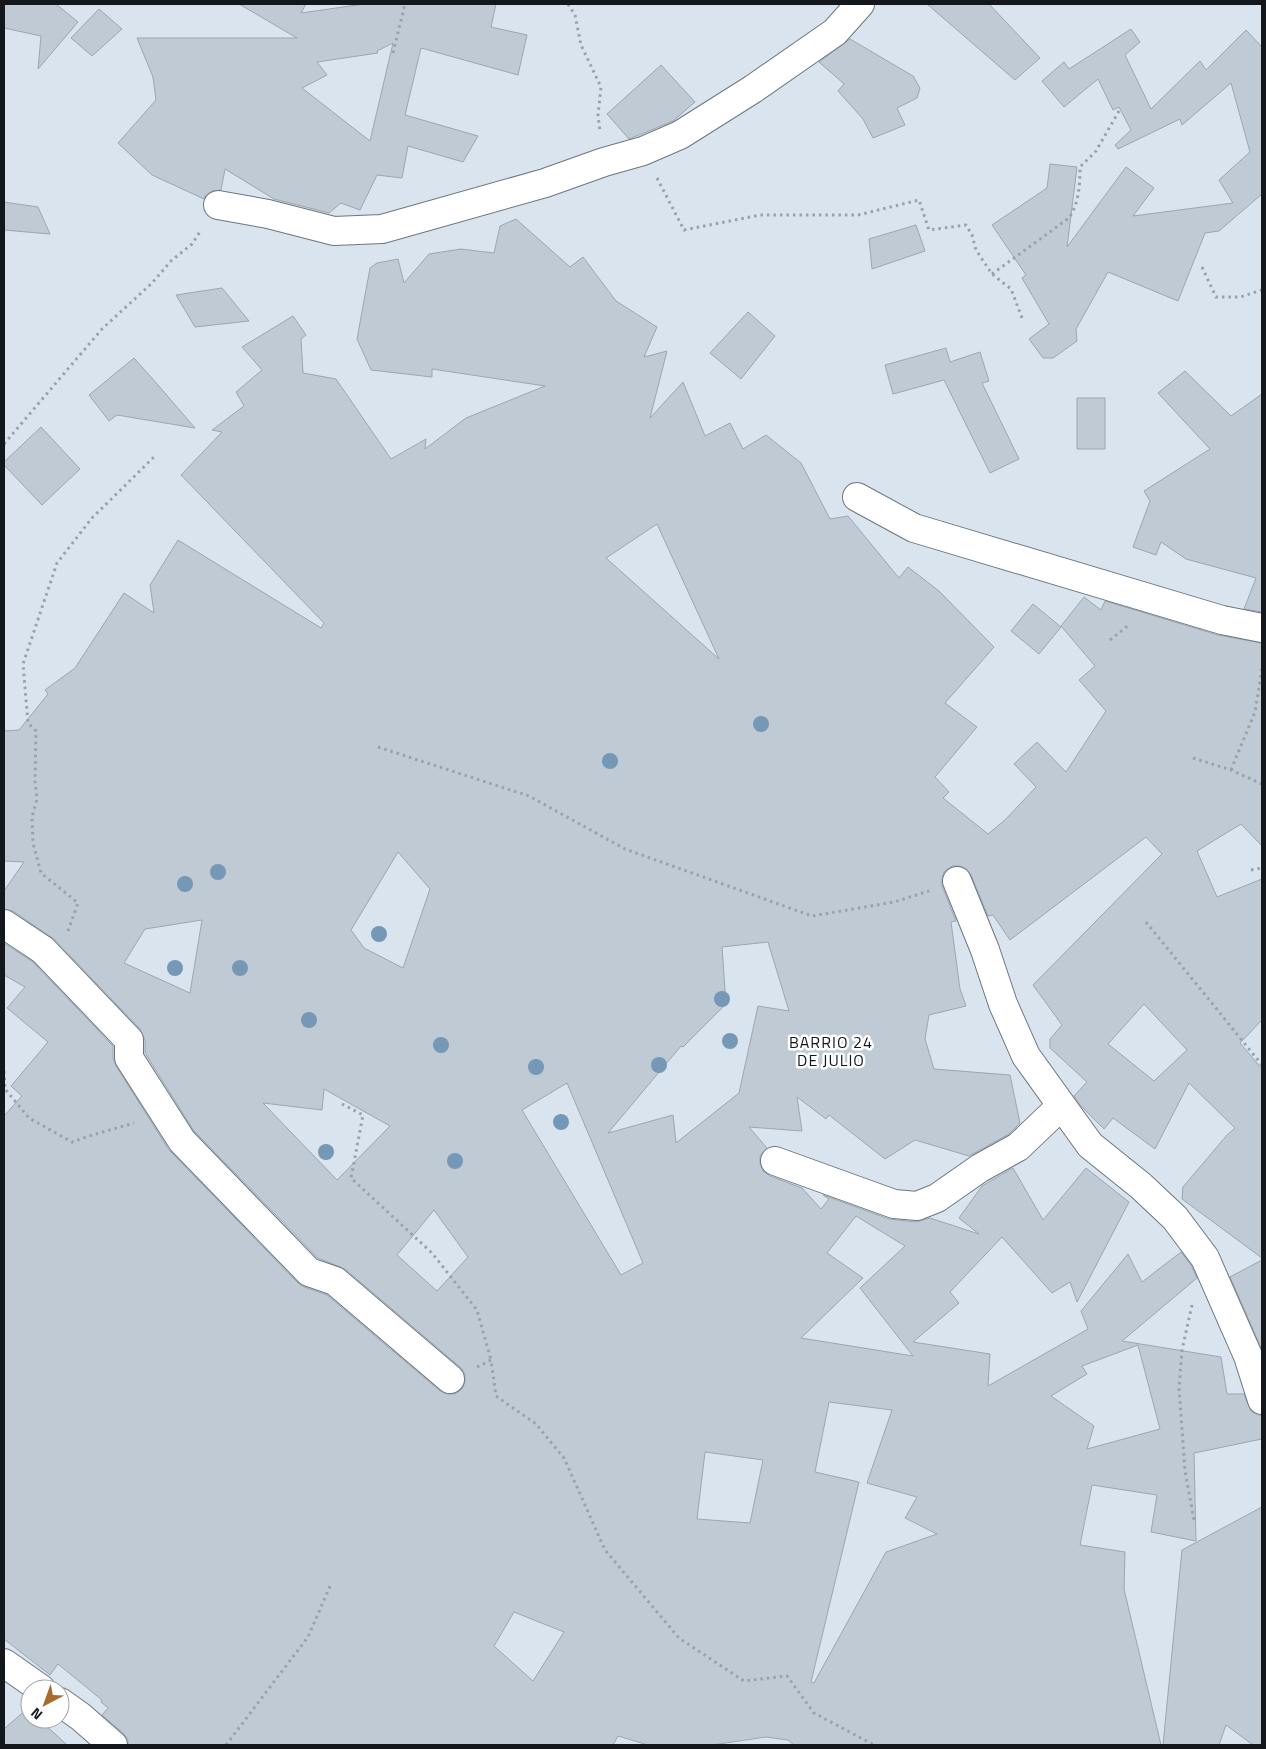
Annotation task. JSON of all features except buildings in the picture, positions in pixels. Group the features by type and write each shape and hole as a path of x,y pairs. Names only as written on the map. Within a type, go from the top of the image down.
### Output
{"street":[{"path":"218,205 268,214 334,231 382,229 545,183 604,162 644,151 680,135 753,89 835,32 860,4"},
{"path":"857,497 914,528 1222,620 1262,628"},
{"path":"957,881 985,950 1003,1004 1026,1056 1090,1145 1175,1218 1205,1258 1248,1356 1262,1400"},
{"path":"4,924 42,950 129,1040 129,1058 182,1141 309,1272 335,1282 450,1379"},
{"path":"775,1162 894,1204 917,1206 937,1198 980,1168 1018,1147 1061,1106"},
{"path":"4,1663 27,1679"},
{"path":"70,1709 113,1745"}],"path":[{"path":"393,53 405,4"},
{"path":"568,4 575,15 581,45 601,87 598,115 604,162"},
{"path":"992,274 1069,218 1074,211 1080,189 1080,168 1096,151 1119,111"},
{"path":"644,151 684,230 760,215 858,215 918,200 929,230 966,224 972,234 976,250 992,274 1010,290 1022,318"},
{"path":"4,444 102,329 192,244 218,205"},
{"path":"1202,267 1216,297 1240,297 1262,290"},
{"path":"56,964 78,903 41,873 33,843 32,817 37,799 35,782 36,732 28,723 23,664 57,563 92,518 156,455"},
{"path":"1232,770 1255,712 1262,669"},
{"path":"378,747 529,796 624,849 812,916 894,902 957,881"},
{"path":"1193,758 1232,770 1262,784"},
{"path":"1251,870 1262,868"},
{"path":"1146,922 1262,1065"},
{"path":"1258,1060 1262,1056"},
{"path":"4,1072 5,1090 29,1118 72,1142 133,1123 172,1126"},
{"path":"342,1104 363,1115 351,1178 432,1252 477,1310 491,1360 496,1396 536,1424 564,1458 605,1550 679,1638 744,1681 787,1676 814,1713 874,1745"},
{"path":"1194,1520 1186,1471 1179,1388 1182,1350 1205,1258"},
{"path":"450,1379 491,1360"},
{"path":"226,1745 308,1637 330,1584"}],"district":[{"name":"BARRIO 24 DE JULIO","path":"831,1051"}]}
